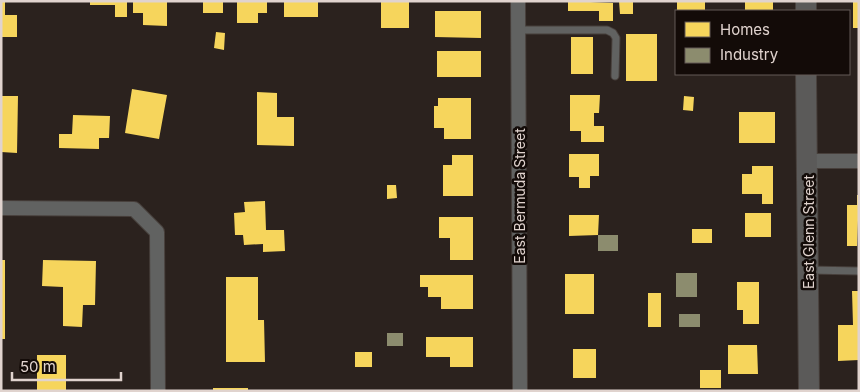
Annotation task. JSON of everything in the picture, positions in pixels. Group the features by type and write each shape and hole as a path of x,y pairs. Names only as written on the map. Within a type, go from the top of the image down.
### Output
{"street":[{"name":"East Bermuda Street","path":"518,1 520,391"},
{"name":"East Glenn Street","path":"806,75 809,391"},
{"path":"807,161 859,161"},
{"path":"1,208 134,208 157,232 158,391"}],"lane":[{"path":"518,30 607,30 613,33 616,38 615,76"},
{"path":"808,270 859,271"}],"building: Homes":[{"path":"1,1 5,1 5,15 17,15 17,37 1,37"},
{"path":"90,1 127,1 127,17 115,17 115,5 90,5"},
{"path":"133,1 167,1 167,26 143,25 143,13 133,13"},
{"path":"203,1 223,1 223,13 203,13"},
{"path":"237,1 267,1 267,13 258,13 258,23 237,23"},
{"path":"284,1 318,1 318,17 284,17"},
{"path":"381,1 409,1 409,28 381,28"},
{"path":"568,1 613,3 613,21 599,21 599,11 568,11"},
{"path":"619,1 633,1 633,14 620,14"},
{"path":"677,1 705,1 705,10 677,10"},
{"path":"745,1 773,1 773,10 745,10"},
{"path":"853,1 859,1 859,28 853,28"},
{"path":"435,11 481,11 481,38 435,37"},
{"path":"216,32 225,33 224,50 214,48"},
{"path":"626,34 657,34 657,81 626,81"},
{"path":"571,37 593,37 593,74 571,74"},
{"path":"437,51 481,51 481,77 437,77"},
{"path":"132,89 167,95 159,139 125,133"},
{"path":"257,92 277,93 277,117 294,117 294,146 257,145"},
{"path":"570,95 600,95 599,113 594,113 594,126 604,126 604,142 581,142 581,131 570,131"},
{"path":"1,96 18,96 17,153 1,152"},
{"path":"684,96 694,97 693,111 683,110"},
{"path":"438,98 471,98 471,139 444,139 444,128 434,128 434,106 438,106"},
{"path":"739,112 775,112 775,143 739,143"},
{"path":"73,115 110,116 109,138 99,138 99,149 59,148 59,134 72,134"},
{"path":"569,154 599,154 599,176 590,176 590,188 579,188 579,177 569,177"},
{"path":"452,155 473,155 473,196 443,196 443,165 452,165"},
{"path":"752,166 773,166 773,204 762,204 762,194 742,194 742,174 752,174"},
{"path":"387,185 396,185 397,198 387,199"},
{"path":"857,195 859,195 857,246 847,246 847,205 857,205"},
{"path":"265,201 266,230 284,230 285,251 263,252 263,244 244,245 243,235 235,235 234,213 245,212 244,202"},
{"path":"745,213 771,213 771,237 745,237"},
{"path":"569,215 599,215 598,235 569,236"},
{"path":"439,217 473,217 473,260 450,260 450,238 439,238"},
{"path":"692,229 712,229 712,243 692,243"},
{"path":"1,260 5,260 5,339 1,339"},
{"path":"43,260 96,261 95,305 83,305 82,327 63,326 63,287 42,286"},
{"path":"565,274 594,274 594,314 565,314"},
{"path":"420,275 473,275 473,309 441,309 441,297 428,297 428,287 420,287"},
{"path":"226,277 258,277 258,320 264,320 265,362 226,362"},
{"path":"737,282 759,282 759,324 743,324 743,310 737,310"},
{"path":"852,291 859,291 859,360 838,361 838,325 853,325"},
{"path":"648,293 661,293 661,327 648,327"},
{"path":"426,337 473,337 473,367 450,367 450,357 426,357"},
{"path":"728,345 757,345 758,374 728,374"},
{"path":"573,349 596,349 596,378 573,378"},
{"path":"355,352 372,352 372,367 355,367"},
{"path":"37,355 66,355 66,391 37,391"},
{"path":"700,370 721,370 721,388 700,388"},
{"path":"213,388 248,388 248,391 213,391"}],"building: Industry":[{"path":"598,235 618,235 618,251 598,251"},
{"path":"676,273 697,273 697,297 676,297"},
{"path":"679,314 700,314 700,327 679,327"},
{"path":"387,333 403,333 403,346 387,346"}]}
